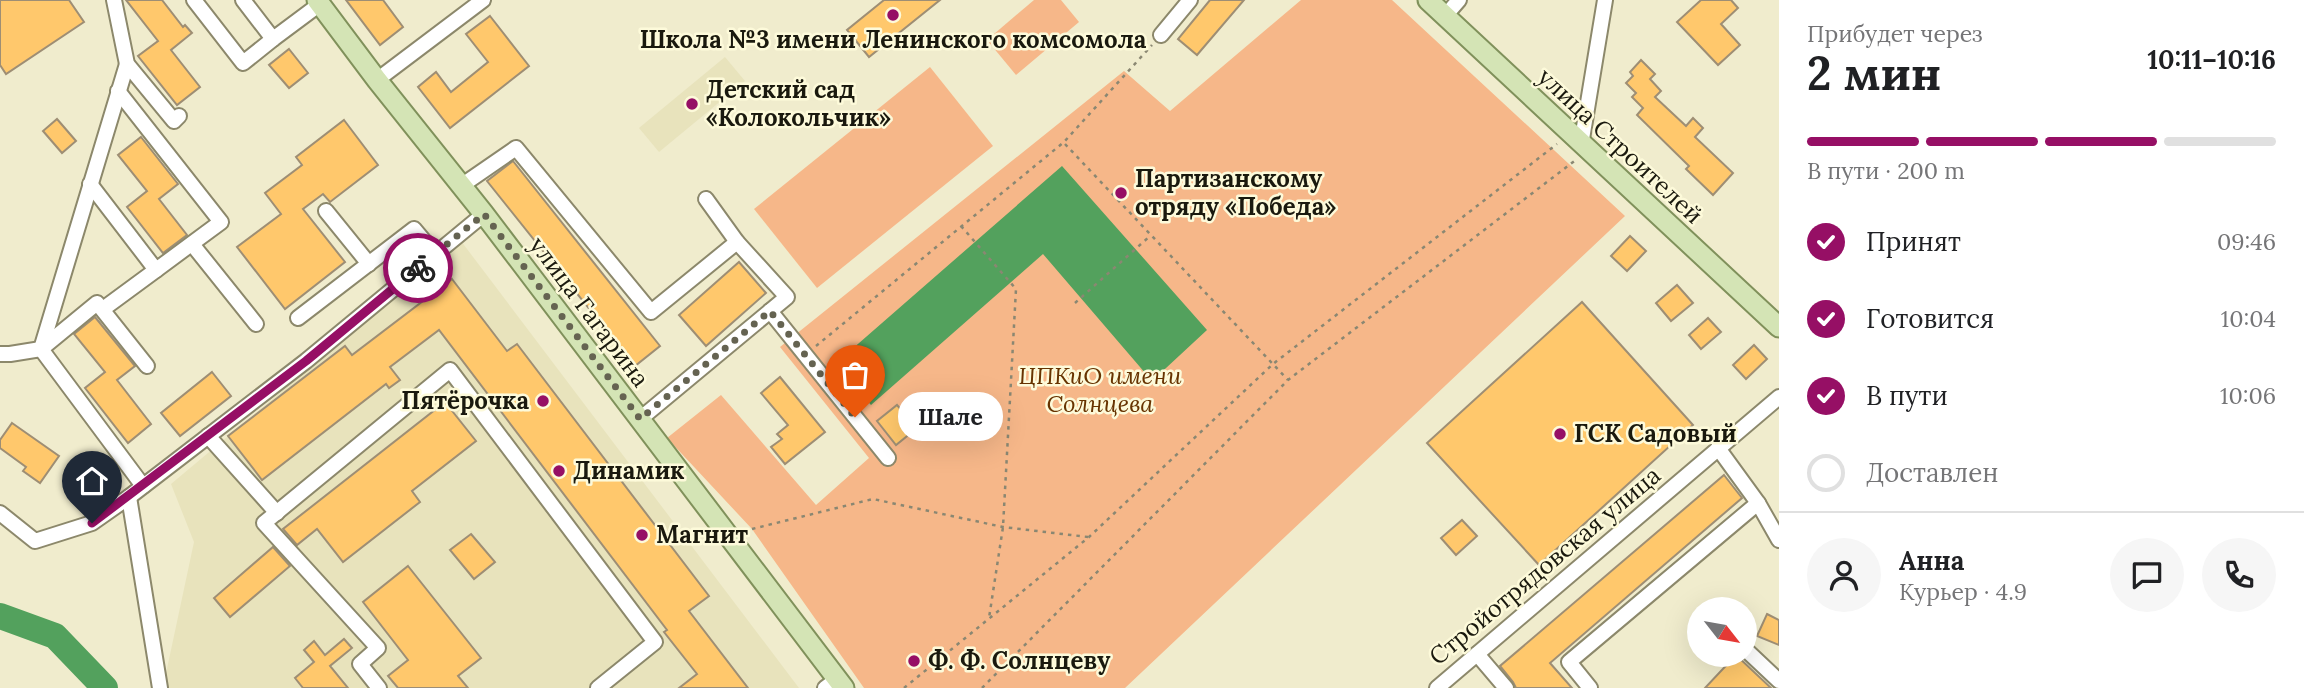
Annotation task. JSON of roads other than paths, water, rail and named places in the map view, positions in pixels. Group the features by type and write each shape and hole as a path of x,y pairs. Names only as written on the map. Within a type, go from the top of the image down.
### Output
{"main road":[{"name":"улица Строителей","path":"1428,0 1574,147 1779,327"},
{"name":"улица Гагарина","path":"319,2 640,419 835,685"}],"street":[{"path":"114,0 127,64 174,121 180,116"},
{"path":"194,0 238,66 319,2"},
{"path":"243,0 273,39"},
{"path":"377,80 483,0"},
{"path":"1161,35 1190,0"},
{"path":"1445,16 1459,0"},
{"path":"1574,147 1605,0"},
{"path":"41,349 127,64"},
{"path":"103,309 221,222 118,92"},
{"path":"461,186 516,148 651,312 737,242"},
{"path":"90,184 156,270"},
{"path":"640,419 787,297 737,242 706,199"},
{"path":"326,211 369,264"},
{"path":"0,513 34,541 92,523 212,441 484,214"},
{"path":"298,318 414,229 435,254"},
{"path":"192,244 256,324"},
{"path":"0,354 41,349 97,303 146,366"},
{"path":"770,311 888,458"},
{"path":"41,349 143,486"},
{"path":"379,688 360,664 378,648 264,523 450,370 655,642 598,688"},
{"name":"Стройотрядовская улица","path":"1437,688 1779,397"},
{"path":"212,441 277,513"},
{"path":"1718,448 1758,503 1779,540"},
{"path":"129,497 160,688"},
{"path":"1590,688 1569,662 1758,503"},
{"path":"1477,654 1506,688"},
{"path":"1757,660 1779,681"}],"waterway":[{"path":"0,616 55,636 105,688"}],"place":[{"name":"Школа №3 имени Ленинского комсомола","path":"893,15"},
{"name":"Детский сад «Колокольчик»","path":"692,104"},
{"name":"Партизанскому отряду «Победа»","path":"1121,193"},
{"name":"Пятёрочка","path":"543,401"},
{"name":"Шале","path":"855,417"},
{"name":"ГСК Садовый","path":"1560,434"},
{"name":"Динамик","path":"559,471"},
{"name":"Магнит","path":"642,535"},
{"name":"Ф. Ф. Солнцеву","path":"914,661"}],"park label":[{"name":"ЦПКиО имени Солнцева","path":"1100,390"}]}
